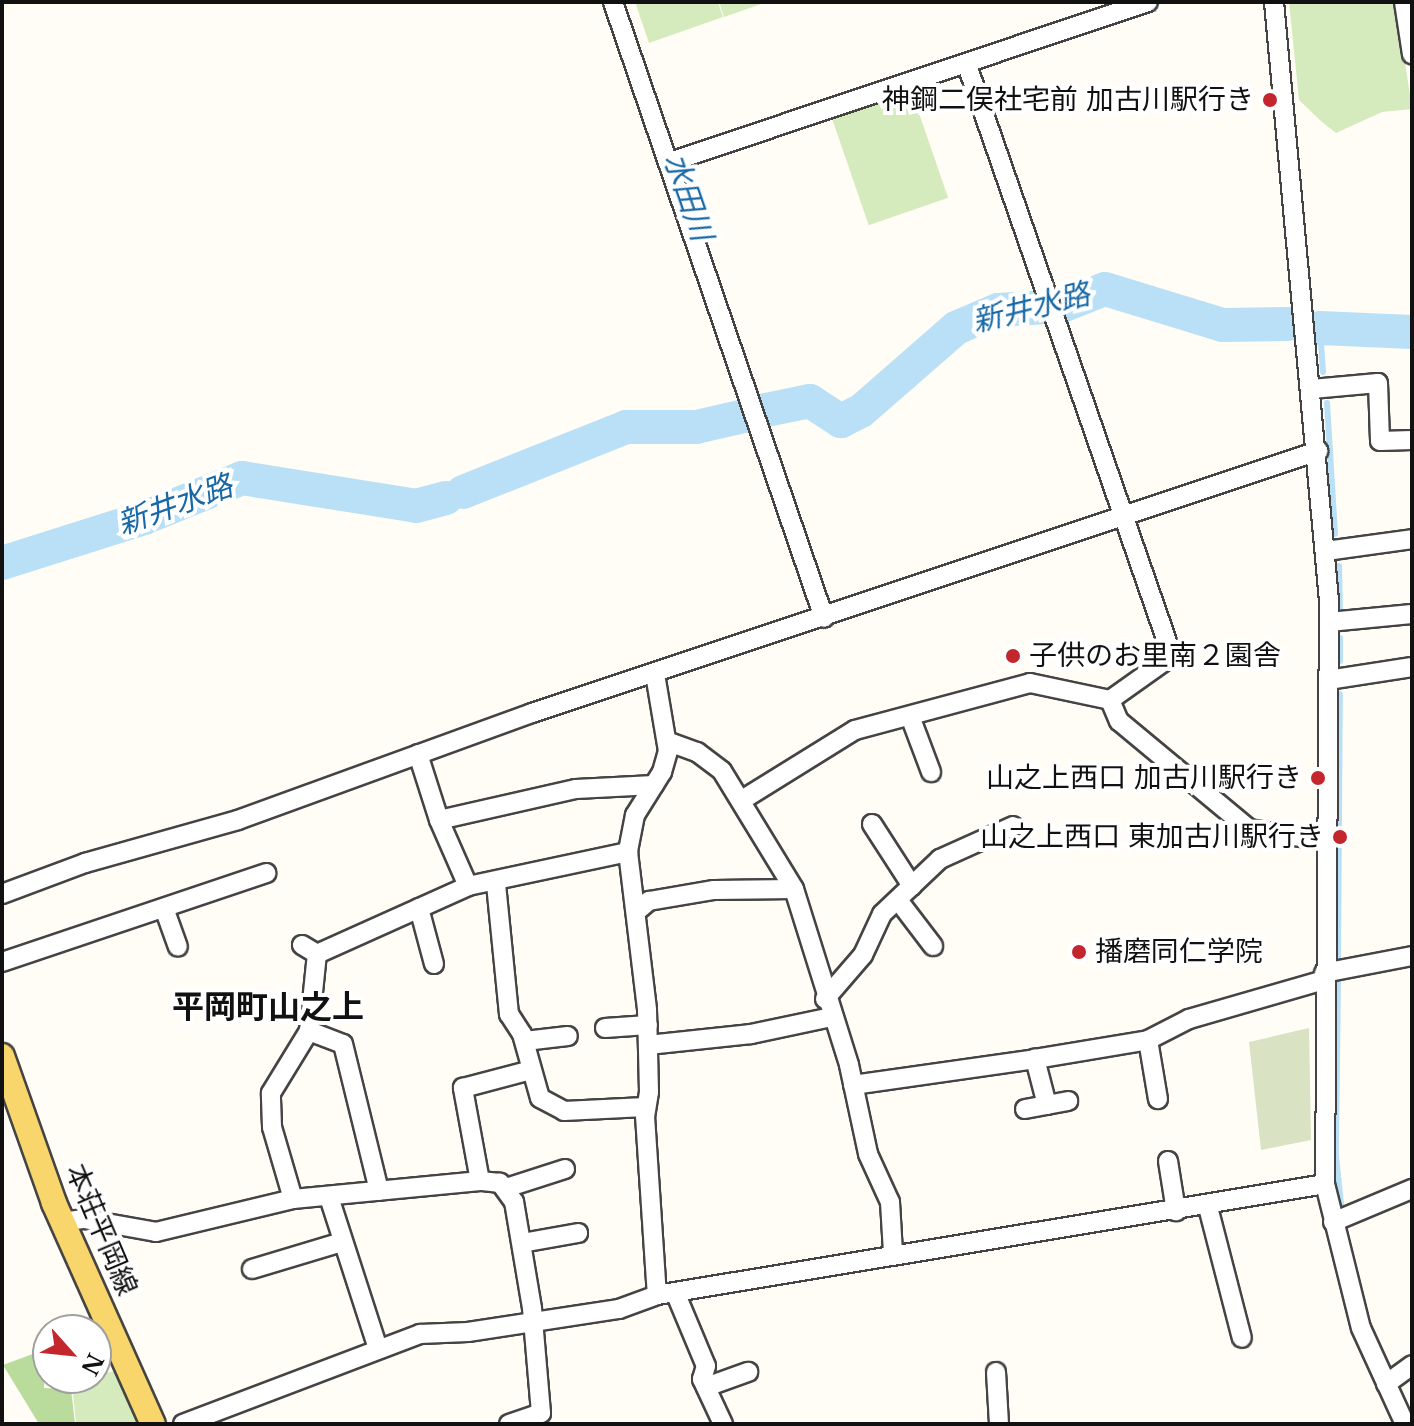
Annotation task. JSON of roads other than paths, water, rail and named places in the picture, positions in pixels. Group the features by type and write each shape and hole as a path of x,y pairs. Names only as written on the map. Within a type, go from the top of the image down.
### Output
{"main road":[{"name":"本荘平岡線","path":"2,1056 62,1222 153,1424"}],"street":[{"path":"613,2 824,618"},
{"path":"670,162 1148,2"},
{"path":"1274,2 1326,551 1329,622 1324,976 1325,1184 1361,1328 1405,1424"},
{"path":"1404,2 1412,54"},
{"path":"742,800 855,730 1030,683 1110,700 1172,656 967,65"},
{"path":"1312,389 1378,383 1380,441 1412,440"},
{"path":"2,894 85,863 238,820 418,754 1318,451"},
{"path":"1326,551 1412,539"},
{"path":"1329,622 1412,614"},
{"path":"1328,680 1412,667"},
{"path":"655,674 669,742 654,785 635,815 628,852 648,1025 645,1107 666,1293 706,1366 706,1387 723,1424"},
{"path":"1110,700 1119,721 1249,829 1326,841"},
{"path":"910,716 931,772"},
{"path":"669,742 712,762 742,800 794,889 853,1085 868,1154 890,1202 893,1253"},
{"path":"418,754 439,820 468,886"},
{"path":"439,820 576,789 654,785"},
{"path":"872,824 912,886"},
{"path":"648,1045 751,1034 828,1008 863,955 882,914 940,859 1013,826"},
{"path":"293,1199 272,1127 271,1093 309,1031 310,950 468,886 496,884 628,852"},
{"path":"2,962 266,873"},
{"path":"496,884 509,1014 525,1041 540,1098 556,1110 645,1107"},
{"path":"637,911 649,901 714,890 794,889"},
{"path":"898,900 933,946"},
{"path":"164,908 178,947"},
{"path":"419,908 434,964"},
{"path":"853,1085 1148,1040 1189,1019 1324,976 1412,956"},
{"path":"605,1028 648,1025"},
{"path":"309,1031 343,1044 379,1191"},
{"path":"525,1041 568,1036"},
{"path":"1148,1040 1158,1099"},
{"path":"1035,1059 1047,1105"},
{"path":"480,1181 463,1088 531,1070"},
{"path":"1025,1109 1068,1101"},
{"path":"1168,1160 1176,1211"},
{"path":"62,1222 84,1219 156,1232 293,1199 480,1181 506,1188 565,1169"},
{"path":"183,1424 420,1334 532,1323 619,1309 666,1293 893,1253 1208,1207 1325,1184"},
{"path":"506,1188 522,1243 541,1413 509,1424"},
{"path":"1333,1222 1412,1189"},
{"path":"329,1197 378,1349"},
{"path":"1208,1207 1242,1338"},
{"path":"522,1243 578,1233"},
{"path":"252,1269 342,1242"},
{"path":"1386,1384 1412,1365"},
{"path":"706,1387 748,1372"},
{"path":"996,1372 999,1424"}],"waterway":[{"name":"新井水路","path":"761,411 810,401 841,421 861,411 956,328 998,310 1062,306 1105,289 1223,325 1289,324"},
{"path":"1320,328 1323,372"},
{"name":"新井水路","path":"1320,328 1412,332"},
{"path":"1327,403 1335,534"},
{"name":"新井水路","path":"463,492 626,427 696,427 740,417"},
{"name":"新井水路","path":"2,563 144,518 242,478 416,506 446,498"},
{"path":"1339,566 1340,612"},
{"path":"1340,638 1340,661"},
{"path":"1338,960 1340,694"},
{"path":"1338,980 1336,1156 1342,1214"}],"place":[{"name":"神鋼二俣社宅前 加古川駅行き","path":"1270,100"},
{"name":"子供のお里南２園舎","path":"1013,656"},
{"name":"山之上西口 加古川駅行き","path":"1318,778"},
{"name":"山之上西口 東加古川駅行き","path":"1340,837"},
{"name":"播磨同仁学院","path":"1079,952"}],"district":[{"name":"平岡町山之上","path":"268,1007"}],"water label":[{"name":"水田川","path":"688,197"}]}
